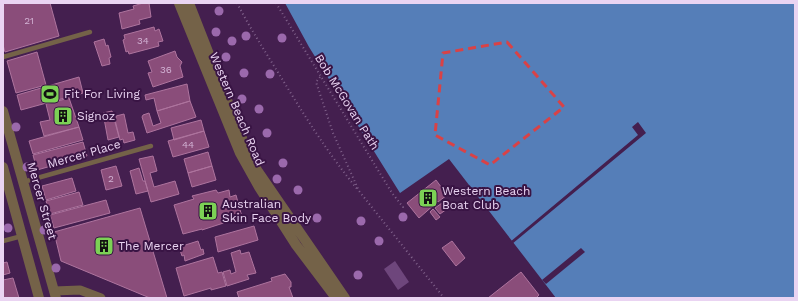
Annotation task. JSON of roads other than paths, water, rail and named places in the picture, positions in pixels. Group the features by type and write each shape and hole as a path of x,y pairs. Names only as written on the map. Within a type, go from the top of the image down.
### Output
{"street":[{"name":"Western Beach Road","path":"179,3 249,172 296,245 336,298"},
{"name":"Western Beach Road","path":"189,3 253,164 272,195 305,239 345,298"},
{"name":"Mercer Street","path":"3,111 55,295"},
{"path":"3,167 38,297 80,290 101,298"}],"lane":[{"path":"3,57 90,32"},
{"name":"Mercer Place","path":"23,182 152,146"},
{"path":"3,241 22,236"}],"water":[{"path":"285,3 795,3 795,298 556,298 449,159 400,193 309,47"}],"place":[{"name":"Fit For Living","path":"50,94"},
{"name":"Signoz","path":"63,116"},
{"name":"Western Beach Boat Club","path":"428,198"},
{"name":"Australian Skin Face Body","path":"208,211"},
{"name":"The Mercer","path":"104,246"}]}
